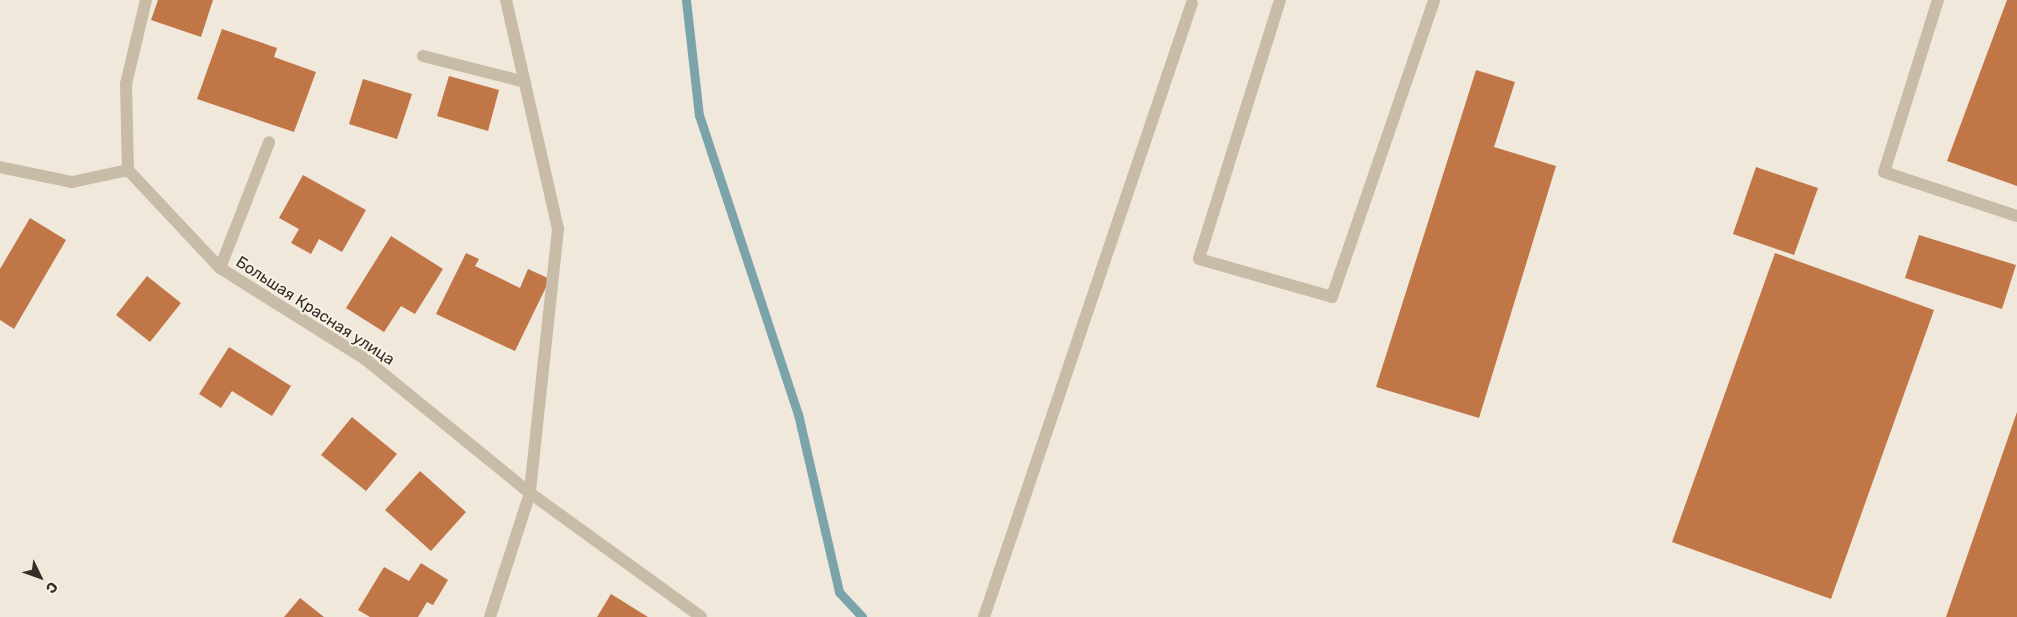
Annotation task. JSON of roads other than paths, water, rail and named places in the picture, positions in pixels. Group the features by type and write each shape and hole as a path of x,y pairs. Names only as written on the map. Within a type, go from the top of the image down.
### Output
{"street":[{"path":"0,167 72,182 128,170 126,84 146,0"},
{"path":"490,617 530,493 558,229 506,0"},
{"path":"1280,0 1199,259 1332,296 1434,0"},
{"path":"1938,0 1884,172 2017,216"},
{"path":"984,617 1192,3"},
{"path":"423,56 525,82"},
{"path":"220,268 269,142"},
{"name":"Большая Красная улица","path":"128,170 220,268 365,359 530,493 701,617"}],"waterway":[{"path":"686,0 699,115 798,414 839,592 862,617"}]}
